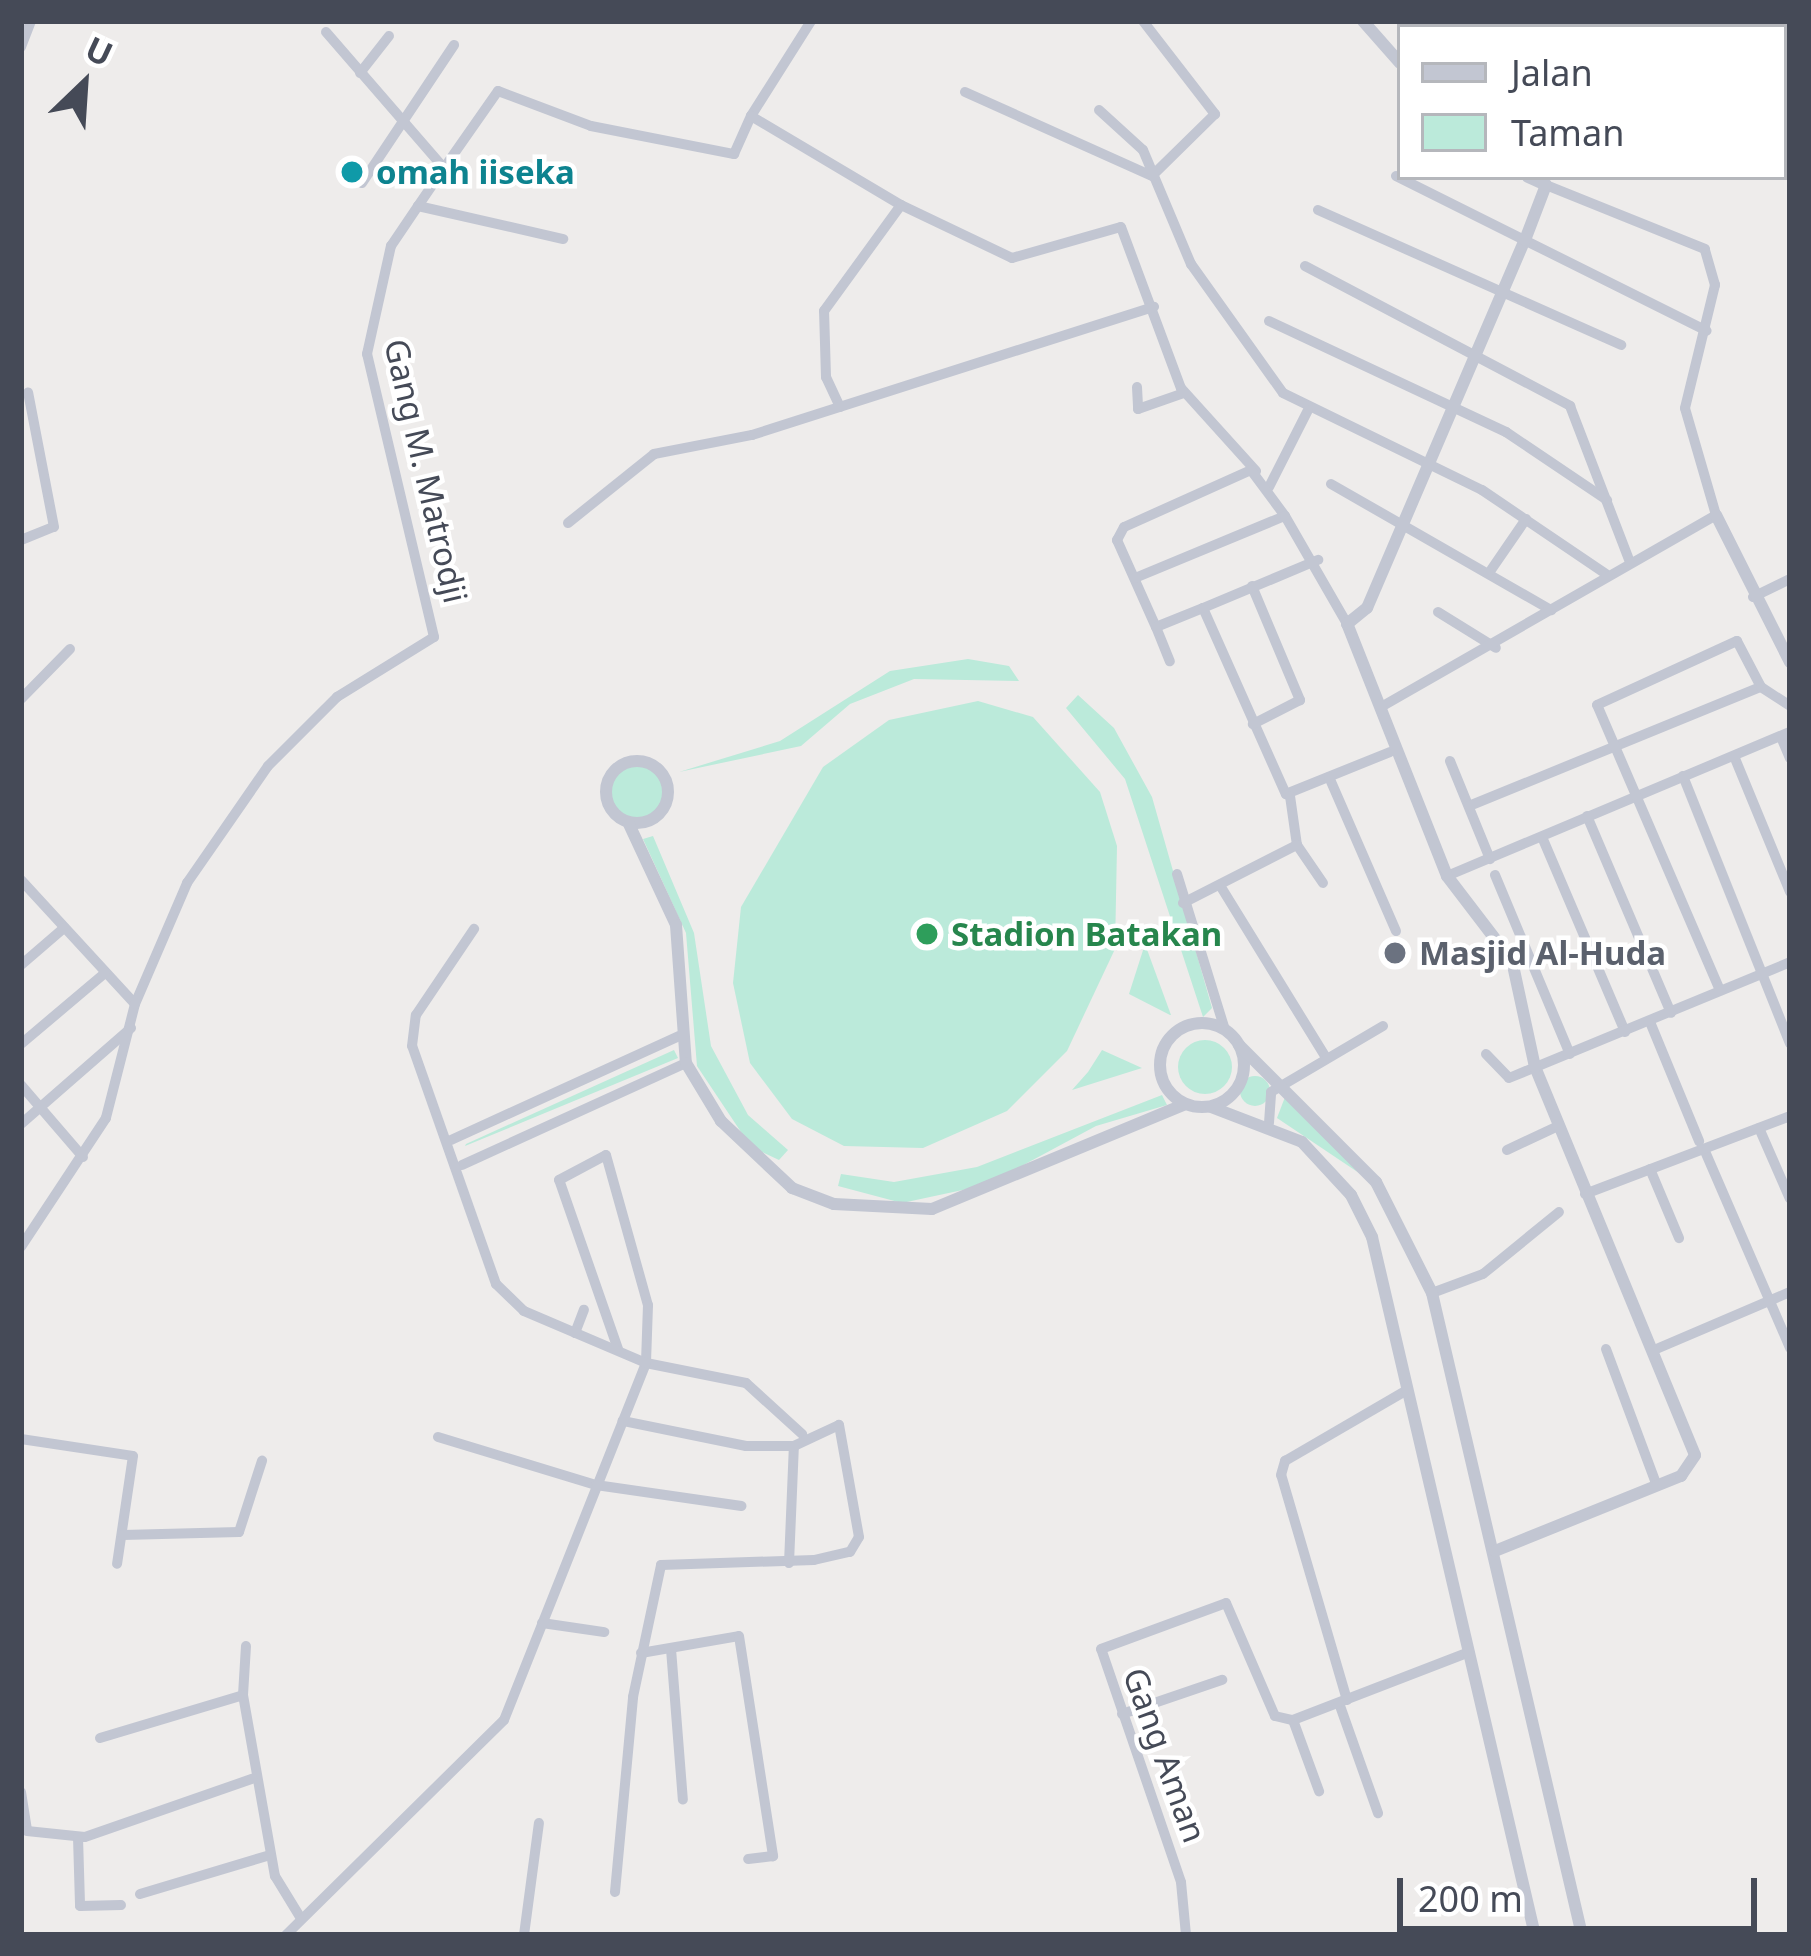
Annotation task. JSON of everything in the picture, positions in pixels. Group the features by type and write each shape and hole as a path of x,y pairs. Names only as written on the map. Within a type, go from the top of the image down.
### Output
{"street":[{"path":"21,47 32,21"},
{"path":"562,238 418,206 498,91 591,126 734,154 751,116 811,21"},
{"path":"1143,21 1215,114 1152,176"},
{"path":"1364,21 1397,60"},
{"path":"326,32 443,168"},
{"path":"361,73 389,36"},
{"path":"362,183 454,45"},
{"path":"965,92 1152,176"},
{"path":"1099,110 1143,150 1191,264 1283,393 1308,410 1429,463 1606,574"},
{"path":"751,116 901,205 1012,258 1121,227 1184,394 1269,487 1358,616 1390,752 1447,876 1498,929 1535,1067 1695,1455 1657,1486 1495,1551"},
{"path":"1404,180 1707,331"},
{"path":"1535,180 1694,238 1712,264 1707,331 1685,408 1716,515 1753,597 1790,662"},
{"path":"1358,616 1478,351 1546,185"},
{"path":"840,407 826,376 824,311 901,205"},
{"name":"Gang M. Matrodji","path":"135,1004 187,883 268,766 337,697 434,637 366,340 391,246 418,206"},
{"path":"1318,210 1621,346"},
{"path":"1305,266 1478,351 1570,406 1629,560"},
{"path":"568,523 653,454 840,407 1154,307"},
{"path":"1269,321 1453,407 1607,500"},
{"path":"1137,387 1138,409 1184,394"},
{"path":"21,540 54,527 28,392"},
{"path":"1269,487 1308,410"},
{"path":"1169,661 1117,540 1124,527 1256,471"},
{"path":"1331,484 1405,518 1551,610"},
{"path":"1381,706 1496,648 1629,560 1716,515"},
{"path":"1135,578 1286,516"},
{"path":"1490,570 1526,520"},
{"path":"1156,627 1318,560"},
{"path":"1753,597 1790,579"},
{"path":"1252,586 1300,700 1253,724"},
{"path":"1203,608 1290,796 1297,844 1323,883"},
{"path":"1438,612 1496,648"},
{"path":"1719,988 1614,750 1601,696 1737,641 1761,687 1790,706"},
{"path":"21,700 70,649"},
{"path":"1469,806 1761,687"},
{"path":"1447,876 1786,735 1790,758"},
{"path":"1290,796 1390,752"},
{"path":"1733,755 1790,892"},
{"path":"1450,761 1490,859"},
{"path":"628,822 650,820 668,799 647,762 608,780 608,804 628,822 676,926 679,1036 686,1063 764,1168 834,1204 870,1209 974,1198 1094,1133 1185,1104 1211,1106 1269,1123 1352,1195 1372,1237 1535,1935"},
{"path":"1683,776 1766,972 1790,1042"},
{"path":"1329,777 1396,931"},
{"path":"1588,815 1671,1013"},
{"path":"1542,837 1625,1031"},
{"path":"1183,903 1297,844"},
{"path":"1177,874 1226,1030 1284,1083 1376,1182 1432,1293 1582,1935"},
{"path":"1495,874 1570,1054"},
{"path":"21,880 135,1004 131,1028 83,1156 21,1247"},
{"path":"1221,887 1325,1058"},
{"path":"21,965 64,928"},
{"path":"474,929 412,1031 462,1165 502,1296 646,1363 746,1383 802,1434 844,1429 859,1537 850,1552 789,1563 669,1560 641,1653 615,1892"},
{"path":"1486,1054 1500,1078 1650,1022 1719,988 1790,962"},
{"path":"21,1044 105,973"},
{"path":"1650,1022 1766,1302 1790,1348"},
{"path":"1185,1104 1161,1076 1168,1040 1201,1023 1226,1030"},
{"path":"1269,1123 1263,1108 1284,1083 1383,1026"},
{"path":"21,1124 131,1028"},
{"path":"451,1139 679,1036"},
{"path":"1211,1106 1243,1076 1239,1045"},
{"path":"462,1165 686,1063"},
{"path":"21,1085 83,1156"},
{"path":"1585,1194 1702,1145 1790,1116"},
{"path":"1507,1150 1558,1126"},
{"path":"1760,1128 1790,1199"},
{"path":"286,1935 494,1733 542,1623 646,1363 648,1305 606,1155 559,1180 617,1349"},
{"path":"1650,1169 1679,1238"},
{"path":"1352,1195 1376,1182"},
{"path":"1432,1293 1484,1274 1559,1212"},
{"path":"1372,1237 1400,1224"},
{"path":"1654,1350 1790,1292"},
{"path":"575,1333 584,1310"},
{"path":"1606,1349 1657,1486"},
{"path":"1378,1813 1281,1475 1285,1461 1407,1390"},
{"path":"623,1420 794,1447"},
{"path":"789,1563 794,1447 802,1434"},
{"path":"438,1437 596,1485 741,1506"},
{"path":"21,1439 133,1456 116,1564"},
{"path":"123,1535 239,1532 262,1461"},
{"name":"Gang Aman","path":"1186,1935 1181,1882 1101,1649 1221,1603 1275,1716 1293,1720"},
{"path":"542,1623 604,1632"},
{"path":"641,1653 739,1636 773,1856 748,1858"},
{"path":"246,1646 243,1695 252,1779 270,1855 300,1917"},
{"path":"670,1649 683,1800"},
{"path":"1319,1791 1293,1720 1469,1652"},
{"path":"1122,1714 1222,1680"},
{"path":"100,1738 243,1695"},
{"path":"21,1792 24,1829 78,1837 252,1779"},
{"path":"524,1935 539,1823"},
{"path":"78,1837 81,1907 121,1905"},
{"path":"140,1894 270,1855"}],"green space":[{"path":"968,659 1009,666 1019,681 914,679 850,704 801,746 679,772 780,741 890,671"},
{"path":"1078,695 1114,728 1152,797 1212,1008 1203,1017 1125,779 1066,708"},
{"name":"Stadion Batakan","path":"978,701 1033,717 1100,792 1117,846 1115,949 1067,1051 1007,1111 923,1148 844,1146 792,1119 750,1063 733,983 741,907 823,767 889,720"},
{"path":"636,765 655,773 663,792 655,811 636,819 617,811 609,792 617,773"},
{"path":"653,836 694,933 711,1046 748,1115 788,1150 779,1160 751,1147 697,1066 686,933 643,839"},
{"path":"1145,944 1171,1015 1129,994"},
{"path":"1205,1040 1224,1048 1232,1067 1224,1086 1205,1094 1186,1086 1178,1067 1186,1048"},
{"path":"674,1050 678,1058 465,1146 466,1144"},
{"path":"1102,1050 1142,1068 1072,1090 1088,1072"},
{"path":"1255,1076 1266,1080 1270,1091 1266,1102 1255,1106 1244,1102 1240,1091 1244,1080"},
{"path":"1162,1095 1167,1105 1096,1126 986,1185 902,1203 838,1186 841,1174 894,1182 977,1167"},
{"path":"1285,1097 1362,1175 1277,1118"}],"place":[{"name":"omah iiseka","path":"352,172"},
{"name":"Stadion Batakan","path":"927,934"},
{"name":"Masjid Al-Huda","path":"1395,953"}]}
